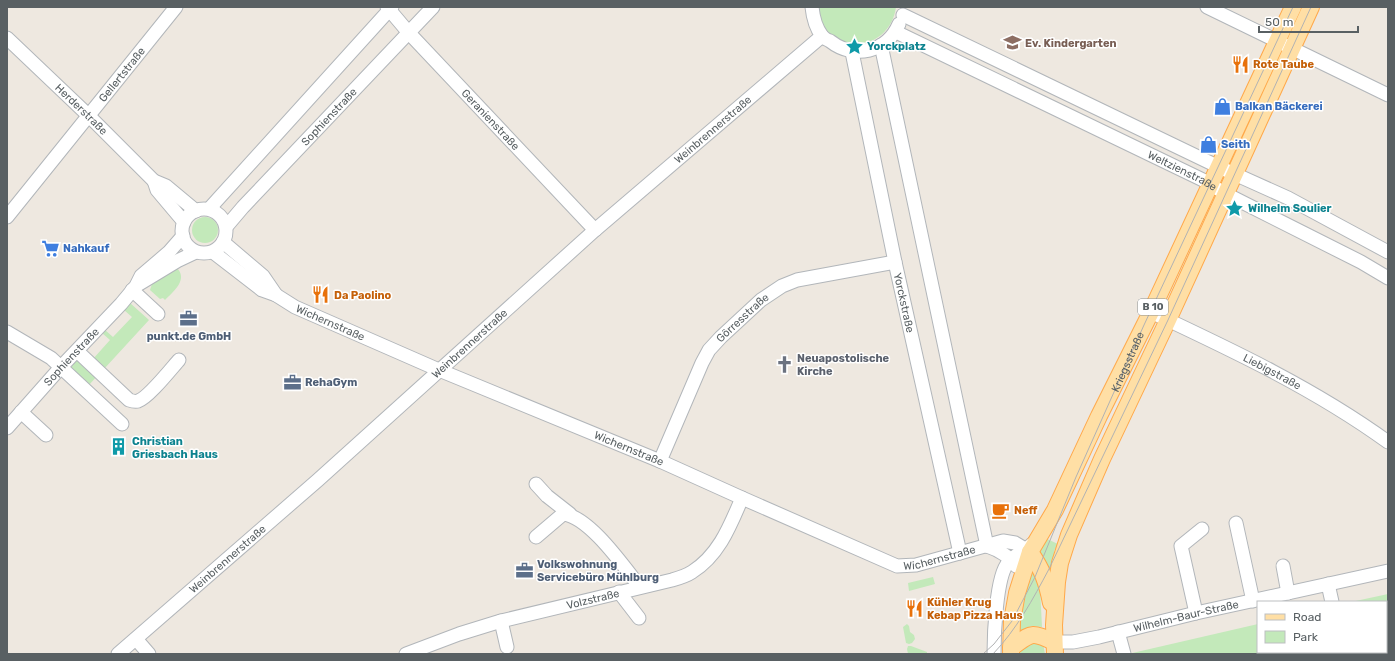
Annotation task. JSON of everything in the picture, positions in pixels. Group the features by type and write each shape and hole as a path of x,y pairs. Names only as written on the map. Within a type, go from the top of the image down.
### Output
{"main road":[{"name":"Kriegsstraße","path":"1009,652 1012,621 1019,583 1031,547 1055,510 1099,416 1151,312 1293,7"},
{"name":"Kriegsstraße","path":"1057,650 1054,625 1056,597 1060,563 1069,535 1102,459 1168,320 1311,7"},
{"path":"1031,547 1048,588 1054,625"},
{"path":"1009,652 1026,636 1032,634 1041,636 1057,650"}],"street":[{"name":"Gellertstraße","path":"7,217 176,7"},
{"name":"Sophienstraße","path":"226,227 433,7"},
{"path":"812,7 813,18 822,36 837,47 852,52 868,51 881,46 896,32 903,11"},
{"path":"1207,7 1388,95"},
{"name":"Geranienstraße","path":"390,8 409,34 595,230"},
{"path":"209,209 390,8"},
{"name":"Weltzienstraße","path":"903,11 1068,95 1288,198 1388,252"},
{"name":"Weltzienstraße","path":"896,32 1211,184 1226,194 1361,262 1388,278"},
{"name":"Weinbrennerstraße","path":"118,654 318,480 595,230 822,36"},
{"name":"Herderstraße","path":"7,38 89,116 154,181 166,186 196,211"},
{"path":"881,46 987,546"},
{"name":"Yorckstraße","path":"852,52 895,262 960,553"},
{"path":"1060,111 1068,95"},
{"name":"Herderstraße","path":"154,181 157,190 184,222"},
{"path":"202,209 209,209 222,217 226,227 226,237 224,242 213,252 196,252 185,243 182,229 184,222 188,215 202,209"},
{"name":"Sophienstraße","path":"7,428 61,367 121,304 134,288 141,276 169,252 183,236"},
{"name":"Wichernstraße","path":"224,242 262,276 276,295"},
{"name":"Sophienstraße","path":"134,288 154,277 177,261 196,252"},
{"name":"Wichernstraße","path":"213,252 262,290 276,295 295,307 439,370 660,461 897,566 916,565 1006,540 1031,547"},
{"name":"Görresstraße","path":"660,461 709,350 760,300 782,286 797,280 895,262"},
{"path":"134,288 158,314"},
{"name":"Liebigstraße","path":"1151,312 1275,373 1362,424 1388,442"},
{"path":"7,332 51,358 122,424"},
{"path":"77,351 129,400 134,402 147,396 179,360"},
{"path":"21,412 46,435"},
{"path":"536,484 547,496 592,530 610,549 640,587"},
{"name":"Volzstraße","path":"406,654 459,634 501,621 672,580 691,573 706,562 717,549 742,498"},
{"path":"536,537 563,514 570,514"},
{"path":"1236,523 1253,601"},
{"path":"1196,613 1181,546 1202,530"},
{"name":"Wichernstraße","path":"987,546 997,549 1011,560 1019,571 1019,583"},
{"path":"994,654 996,615 1002,574 1006,565 1011,560 1031,547"},
{"path":"1283,566 1288,593"},
{"name":"Wilhelm-Baur-Straße","path":"1057,650 1073,642 1196,613 1388,571"},
{"path":"1328,584 1332,601"},
{"path":"619,592 639,618"},
{"path":"501,621 507,647"},
{"path":"1118,632 1124,654"},
{"path":"136,639 149,654"}],"green space":[{"path":"818,7 896,7 892,21 884,32 873,40 861,44 849,44 837,40 827,31 820,19"},
{"path":"205,217 214,221 218,230 214,239 205,243 196,239 192,230 196,221"},
{"path":"176,267 180,271 181,276 179,285 165,300 163,298 160,299 150,290 153,281"},
{"path":"130,303 149,320 104,369 93,359 110,340 102,333 105,330 113,337 132,317 124,310"},
{"path":"79,358 98,375 89,385 72,369 72,365"},
{"path":"1045,538 1058,544 1054,551 1055,562 1053,581 1045,561 1039,551"},
{"path":"1031,567 1040,587 1042,627 1032,626 1019,631 1018,626 1025,588"},
{"path":"933,577 935,584 909,591 908,583"},
{"path":"1388,594 1388,654 1128,654 1257,624 1257,653 1387,653 1387,601 1356,601"},
{"path":"907,624 915,639 909,644 906,643 903,627"},
{"path":"1036,642 1043,643 1045,654 1019,654 1027,644"},
{"path":"908,646 927,652 927,654 908,654"}],"tram line":[{"path":"983,654 994,644 1012,621 1035,577 1076,477 1144,325 1293,7"},
{"path":"993,654 1017,624 1049,569 1168,320 1311,7"}],"place":[{"name":"Ev. Kindergarten","path":"1012,43"},
{"name":"Yorckplatz","path":"854,46"},
{"name":"Rote Taube","path":"1240,64"},
{"name":"Balkan Bäckerei","path":"1222,106"},
{"name":"Seith","path":"1208,144"},
{"name":"Wilhelm Soulier","path":"1235,208"},
{"name":"Nahkauf","path":"50,248"},
{"name":"Da Paolino","path":"321,295"},
{"name":"punkt.de GmbH","path":"189,318"},
{"name":"Neuapostolische Kirche","path":"784,364"},
{"name":"RehaGym","path":"292,382"},
{"name":"Christian Griesbach Haus","path":"119,447"},
{"name":"Neff","path":"1001,510"},
{"name":"Volkswohnung Servicebüro Mühlburg","path":"524,570"},
{"name":"Kühler Krug Kebap Pizza Haus","path":"914,608"}]}
